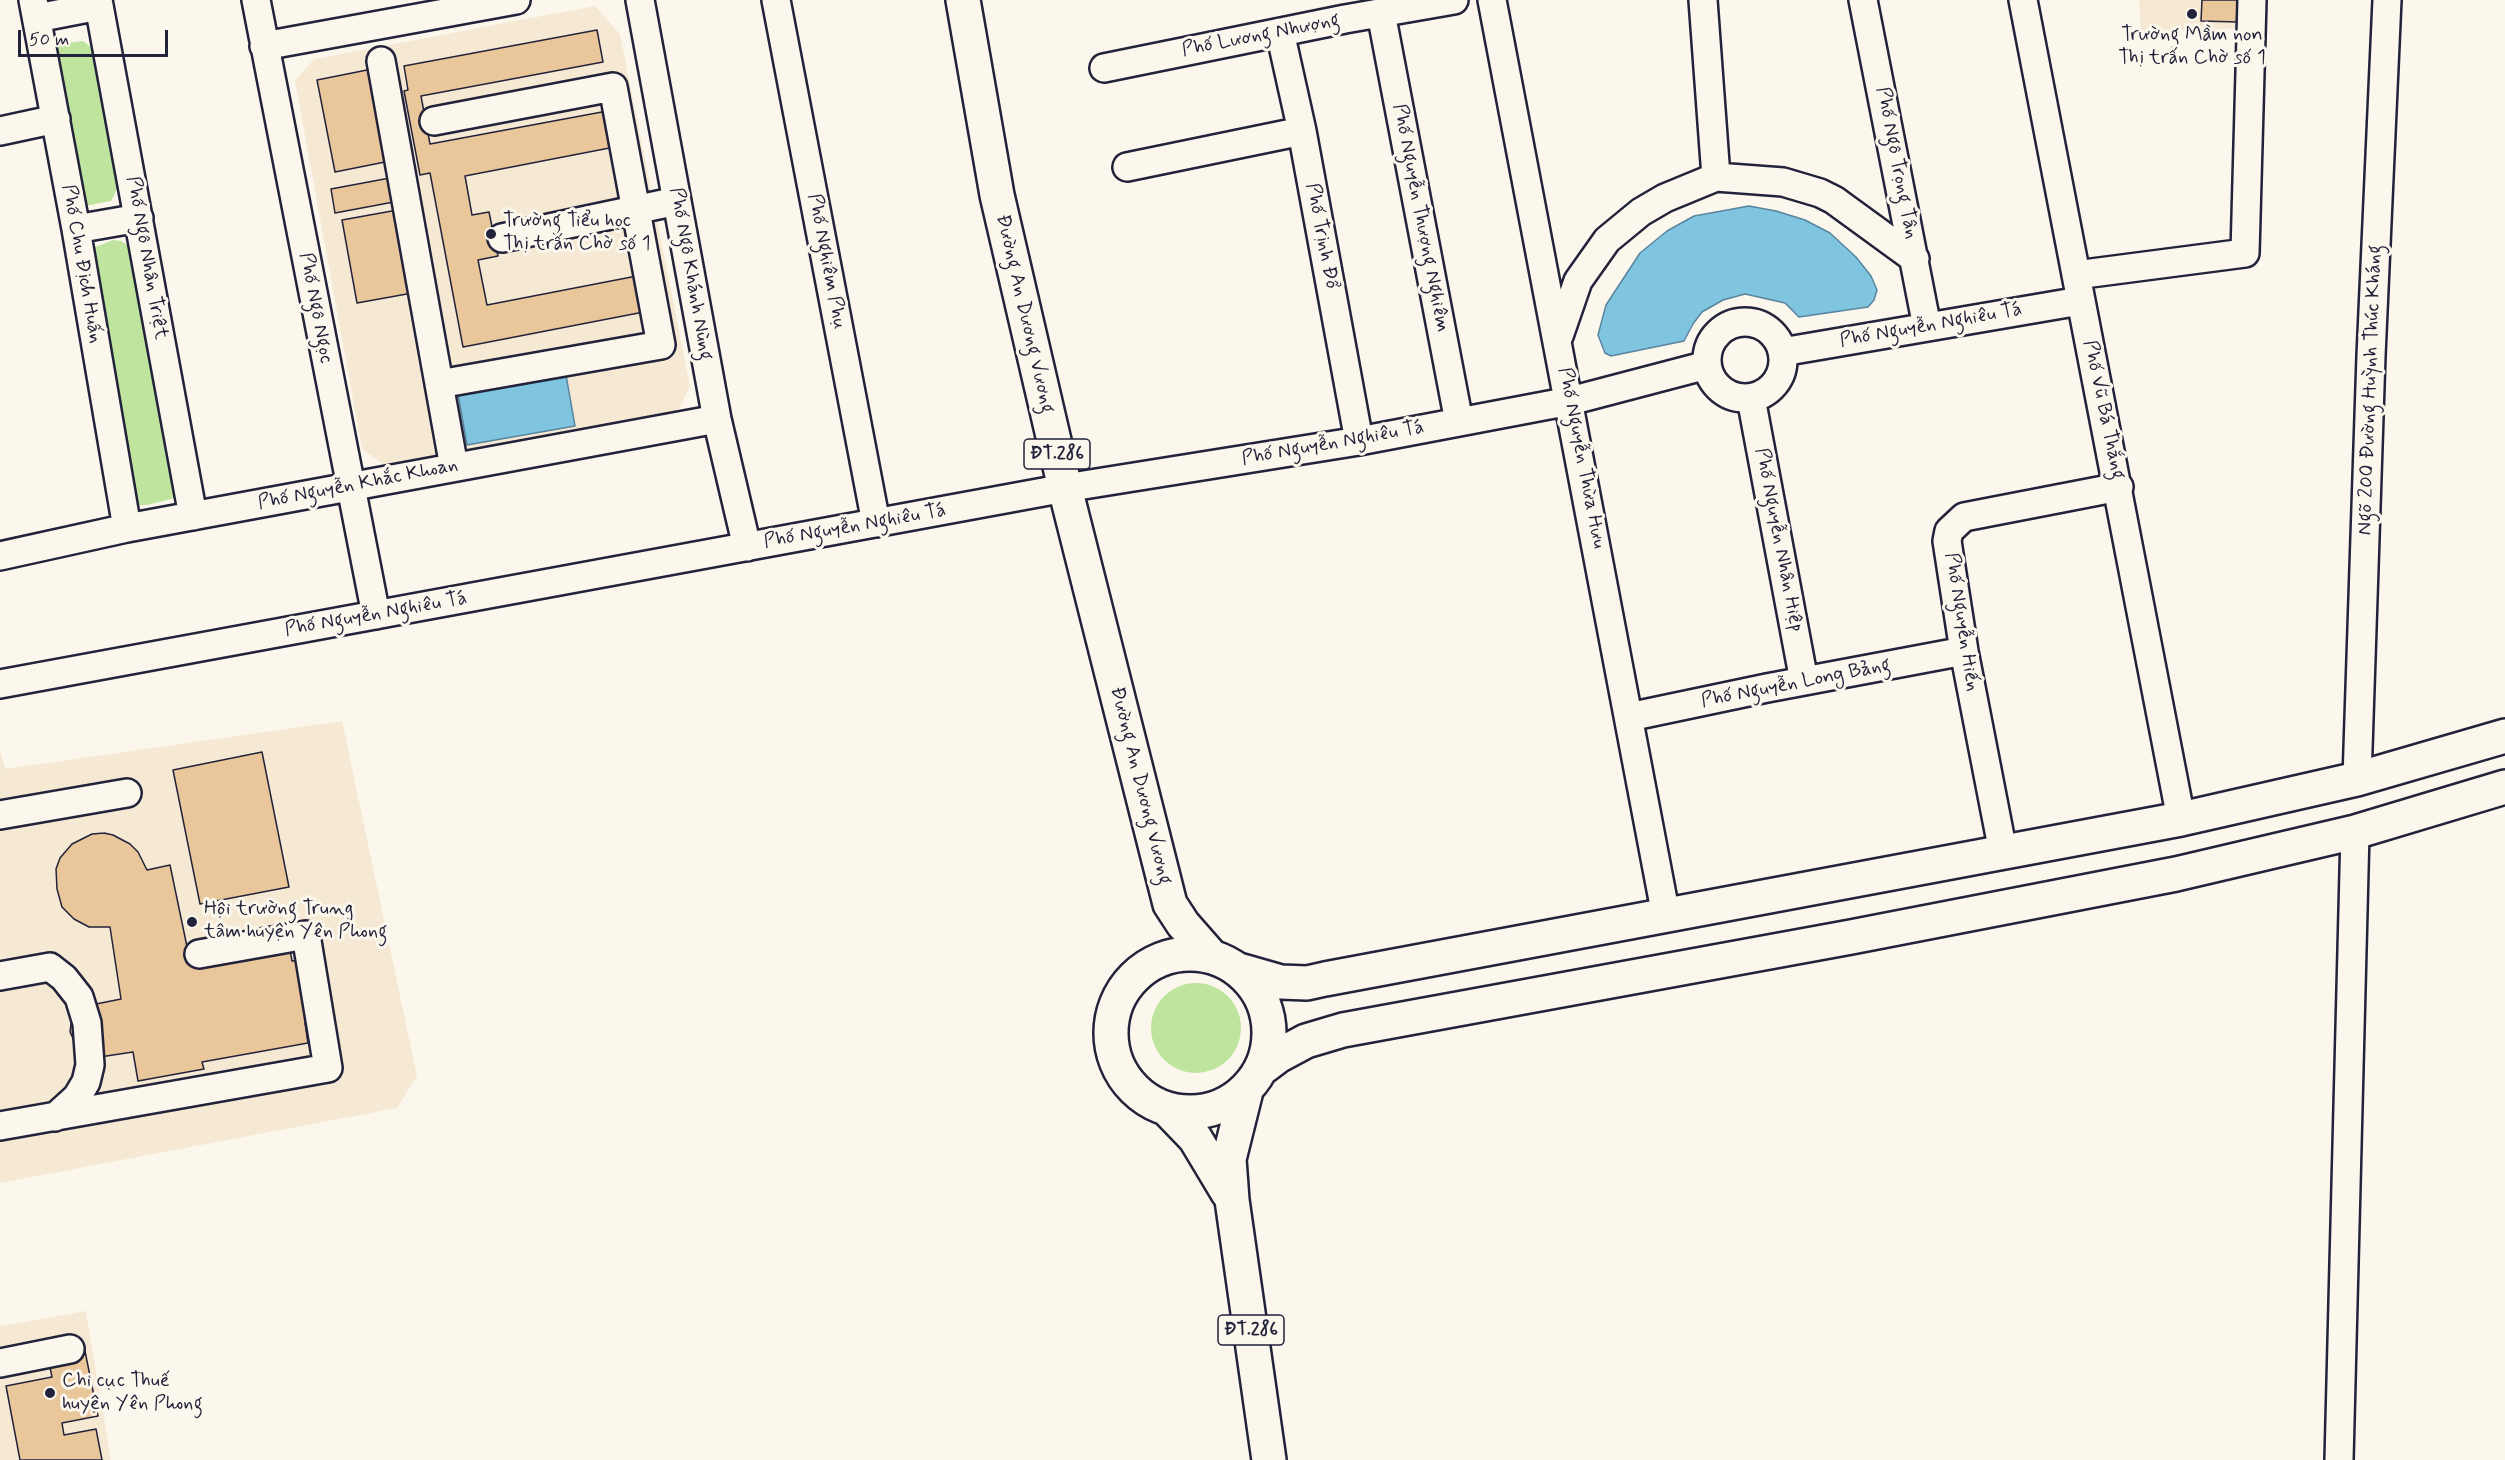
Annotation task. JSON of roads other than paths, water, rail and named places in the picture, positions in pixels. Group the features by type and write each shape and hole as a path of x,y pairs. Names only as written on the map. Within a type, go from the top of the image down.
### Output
{"main road":[{"name":"Đường An Dương Vương","path":"963,0 997,195 1065,488 1170,904 1183,924 1225,963"},
{"path":"1225,963 1267,980 1307,983 2181,819 2358,779 2505,736"},
{"path":"1254,1079 1278,1056 1306,1041 1343,1030 1851,937 2176,874 2355,832 2505,787"},
{"name":"Đường An Dương Vương","path":"1134,976 1160,929 1170,904"},
{"name":"ĐT.286","path":"1232,1200 1195,1138 1169,1111 1144,1099 1125,1079 1113,1053 1111,1026 1118,999 1134,976 1151,963 1170,956 1191,953 1225,963 1256,988 1266,1007 1270,1027 1269,1048 1254,1079 1229,1159 1232,1200 1269,1460"},
{"name":"ĐT.286","path":"1169,1111 1197,1113 1224,1106 1254,1079"}],"street":[{"name":"Phố Ngô Ngọc","path":"256,0 376,615"},
{"path":"264,46 417,9 516,0"},
{"name":"Phố Ngô Khánh Nùng","path":"640,0 717,419 747,547"},
{"name":"Phố Nghiêm Phụ","path":"776,0 876,523"},
{"name":"Phố Lương Nhượng","path":"1104,68 1281,32 1343,10 1382,13 1454,0"},
{"name":"Phố Nguyễn Thừa Hưu","path":"1492,0 1666,916"},
{"path":"1703,0 1716,177"},
{"name":"Phố Ngô Trọng Tân","path":"1863,0 1927,327"},
{"name":"Phố Vũ Bá Thắng","path":"2023,0 2119,487 2181,819"},
{"name":"Phố Nguyễn Nghiêu Tá","path":"1782,352 1927,327 2078,288 2245,253 2252,0"},
{"name":"Ngõ 200 Đường Huỳnh Thúc Kháng","path":"2358,779 2371,356 2387,0"},
{"path":"35,9 99,3"},
{"name":"Phố Ngô Nhân Triệt","path":"99,3 193,516"},
{"name":"Phố Chu Địch Huấn","path":"35,9 76,229 127,528"},
{"name":"Phố Nguyễn Thượng Nghiêm","path":"1382,13 1459,422"},
{"name":"Phố Trịnh Đổ","path":"1281,32 1302,131 1359,441"},
{"path":"381,61 454,467"},
{"path":"434,121 613,87 661,345 439,384"},
{"path":"0,131 56,119"},
{"path":"1127,167 1302,131"},
{"path":"1558,339 1578,281 1607,240 1641,212 1665,198 1716,177 1783,182 1820,193 1834,200 1915,259"},
{"path":"502,238 677,201"},
{"path":"76,229 139,218"},
{"path":"1738,322 1761,326 1778,341 1782,352 1781,372 1777,382 1761,395 1751,398 1731,395 1722,390 1715,383 1707,364 1711,342 1728,326 1738,322"},
{"name":"Phố Nguyễn Nghiêu Tá","path":"0,684 1065,488 1359,441 1570,401 1707,364"},
{"name":"Phố Nguyễn Nhân Hiệp","path":"1751,398 1804,681"},
{"name":"Phố Nguyễn Khắc Khoan","path":"0,556 127,528 717,419"},
{"name":"Phố Nguyễn Hiến","path":"2003,852 1964,651 1947,542 1949,531 1964,517 2119,487"},
{"name":"Phố Nguyễn Long Bảng","path":"1629,717 1964,651"},
{"path":"0,815 127,793"},
{"path":"2339,1460 2355,832"},
{"path":"0,1126 328,1068 306,935 199,954"},
{"path":"0,976 50,967 64,978 79,997 87,1023 90,1065 86,1082 78,1097 55,1117"},
{"path":"0,1363 70,1349"}],"water":[{"path":"1749,206 1805,220 1830,233 1856,257 1871,276 1877,290 1874,300 1868,307 1799,317 1785,303 1745,294 1723,300 1702,312 1684,341 1611,356 1605,353 1598,335 1606,305 1640,253 1667,231 1694,216"},
{"path":"566,375 575,426 467,445 458,394"}],"place":[{"name":"Trường Mầm non Thị trấn Chờ số 1","path":"2192,14"},
{"name":"Trường Tiểu học Thị trấn Chờ số 1","path":"491,234"},
{"name":"Hội trường Trung tâm huyện Yên Phong","path":"192,922"},
{"name":"Chi cục Thuế huyện Yên Phong","path":"50,1393"}]}
